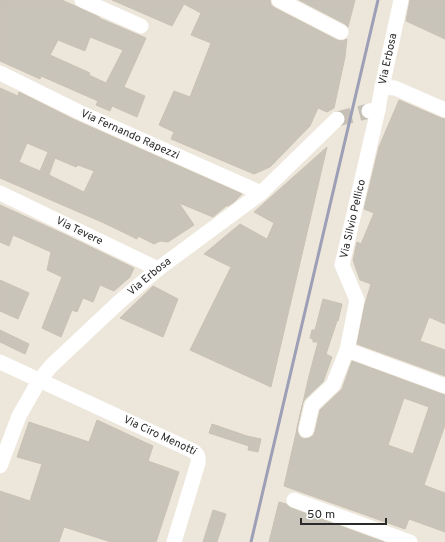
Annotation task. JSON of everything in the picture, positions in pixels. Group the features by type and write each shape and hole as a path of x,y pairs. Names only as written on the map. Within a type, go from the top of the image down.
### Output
{"street":[{"path":"82,0 140,26"},
{"path":"279,0 341,32"},
{"name":"Via Erbosa","path":"374,110 382,87 401,0"},
{"name":"Via Fernando Rapezzi","path":"0,73 79,112 262,193"},
{"path":"382,87 395,88 445,110"},
{"name":"Via Silvio Pellico","path":"306,430 312,404 333,385 347,350 357,300 342,265 374,110"},
{"name":"Via Erbosa","path":"0,466 19,416 39,381 51,366 118,303 158,269 262,193 337,119"},
{"name":"Via Tevere","path":"0,193 158,269"},
{"path":"347,350 445,386"},
{"path":"0,362 39,381"},
{"name":"Via Ciro Menotti","path":"39,381 193,450 198,454 198,463 174,542"},
{"path":"294,500 410,542"}],"building":[{"path":"0,0 62,0 146,38 124,87 145,96 137,117 112,106 110,111 96,105 98,101 41,76 40,79 0,61","holes":["90,37 123,50 106,83 89,75 90,73 50,55 58,40 85,51"]},
{"path":"112,0 270,0 271,5 275,8 337,40 342,41 347,39 345,57 334,108 327,112 318,108 310,126 270,167 254,174 171,139 174,132 159,125 174,91 190,97 211,43 191,35 201,13 184,4 172,26"},
{"path":"299,0 355,0 348,27"},
{"path":"410,0 445,0 445,39 406,21"},
{"path":"0,88 18,96 19,92 75,120 242,194 234,202 226,206 213,217 179,203 194,225 168,242 160,241 154,244 138,236 137,239 0,178","holes":["27,143 48,152 40,171 19,162","55,158 76,167 78,165 94,171 84,192 49,175"]},
{"path":"399,100 445,119 445,324 429,317 420,341 445,350 445,376 357,344 365,304 371,284 360,280 353,260 357,242 361,244 374,213 364,209 379,147"},
{"path":"327,147 271,387 190,350 231,267 204,254 240,224 267,239 274,223 254,212"},
{"path":"0,205 134,268 130,277 114,291 100,285 93,302 83,298 77,312 72,310 61,337 42,328 62,277 47,270 51,252 13,235 9,246 0,242"},
{"path":"0,280 29,293 18,319 0,311"},
{"path":"153,286 178,299 163,337 120,318"},
{"path":"323,299 342,304 338,321 326,354 332,357 323,382 303,402 318,342 313,342 313,339 310,338 312,330 315,330"},
{"path":"0,330 29,344 25,354 0,342"},
{"path":"352,361 445,395 445,425 424,485 445,493 445,532 409,519 405,529 284,486 297,428 300,437 304,439 313,436 320,410 342,389","holes":["404,398 429,407 413,454 388,445"]},
{"path":"97,420 153,446 148,461 179,472 156,542 111,542 64,527 59,542 0,542 0,491 30,501 42,464 17,457 29,422 89,442"},
{"path":"212,424 247,436 261,439 258,452 248,450 249,446 209,433"},
{"path":"279,502 286,504 291,508 384,542 269,542"},
{"path":"213,510 226,514 217,542 203,542"}],"tunnel":[{"path":"337,119 369,111"}],"railway":[{"path":"251,542 378,0"}]}
